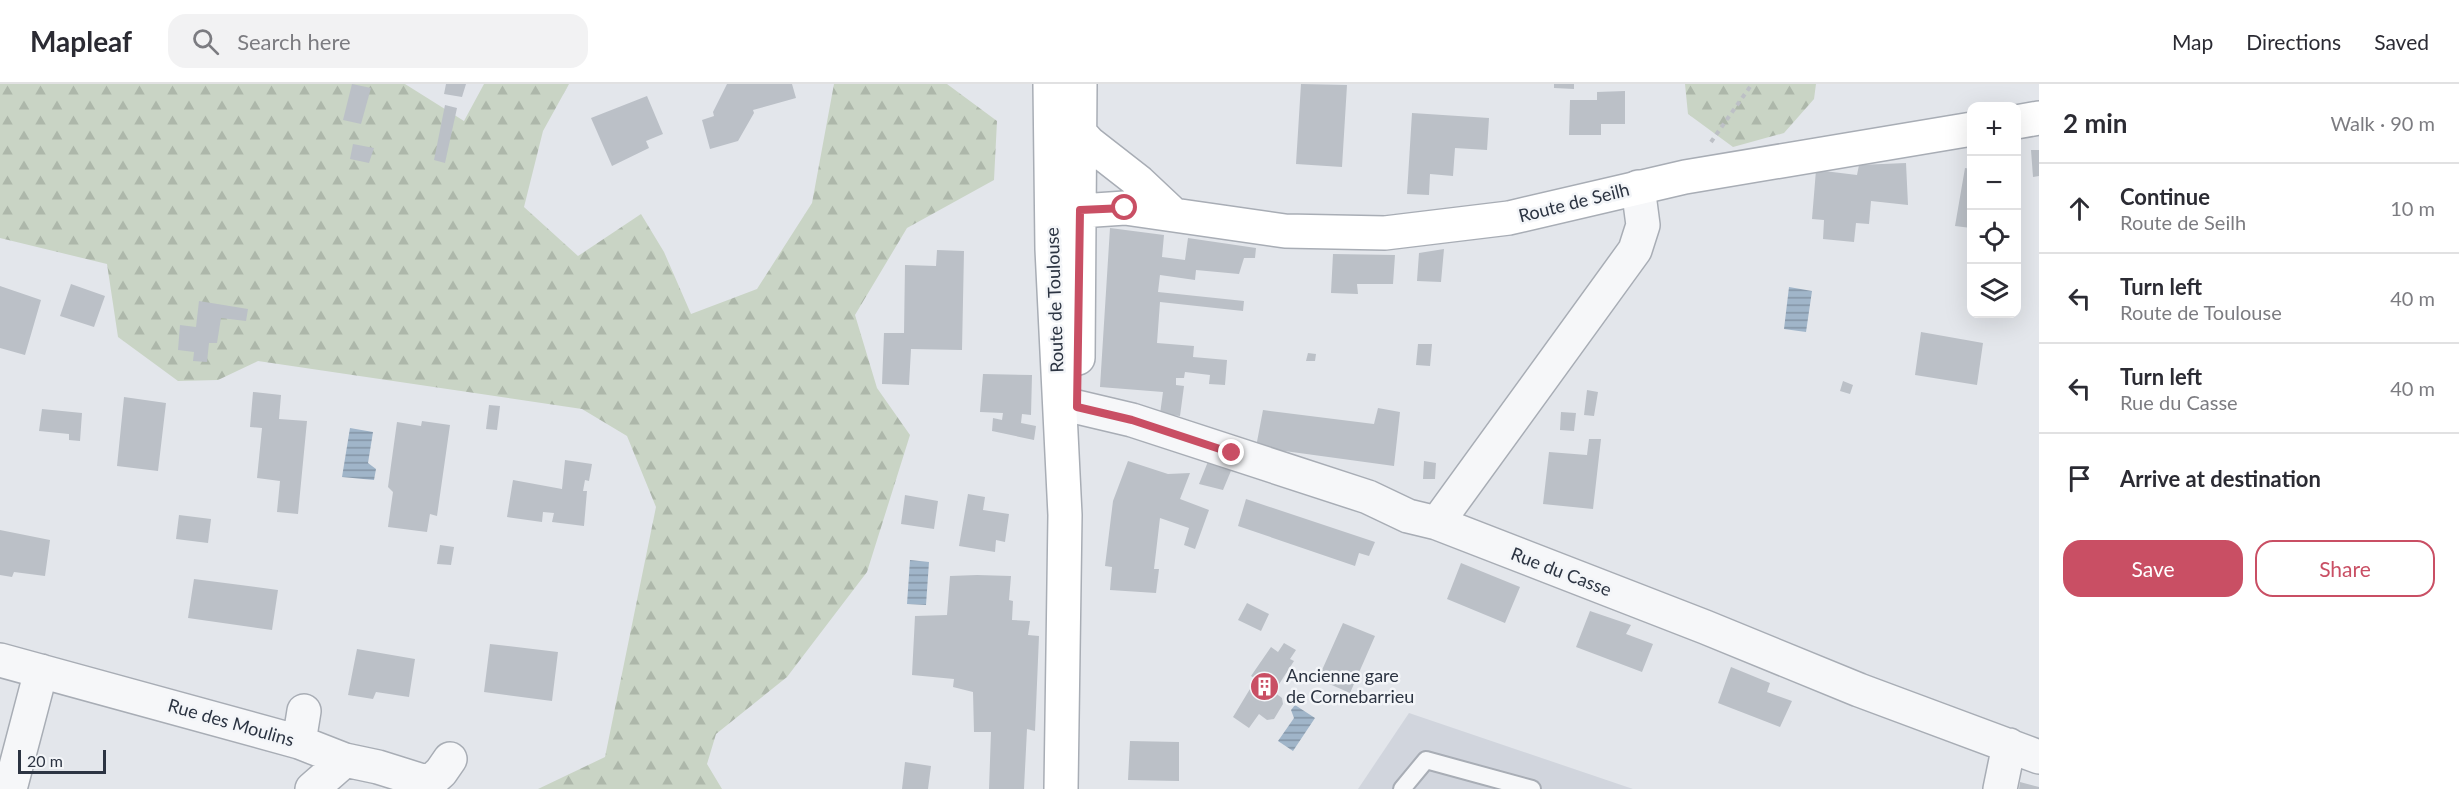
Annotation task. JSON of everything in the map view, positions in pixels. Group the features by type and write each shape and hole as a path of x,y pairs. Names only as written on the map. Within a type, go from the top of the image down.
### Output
{"main road":[{"name":"Route de Toulouse","path":"1050,84 1065,129 1080,210 1076,438 1065,515"},
{"path":"1074,84 1065,129 1089,143 1139,182 1173,214"},
{"name":"Route de Toulouse","path":"1062,788 1065,515 1052,261 1065,129 1080,84"},
{"path":"2021,121 2039,118"},
{"name":"Route de Seilh","path":"1080,210 1125,208 1286,231 1385,232 1509,218 1685,177 1967,130"}],"street":[{"path":"1437,523 1635,250 1642,225 1638,187"},
{"name":"Rue du Casse","path":"1077,407 1132,420 1368,497 1408,516 1437,523 1859,690 2039,758"},
{"name":"Rue des Moulins","path":"0,660 41,671 302,726 345,760 378,767 428,786 450,759"},
{"path":"10,789 41,671"},
{"path":"2000,789 2009,745"},
{"path":"312,789 345,760"}],"lane":[{"path":"1402,789 1426,760 1532,789"}],"path":[{"path":"1685,177 1752,84"}],"shaded area":[{"path":"1409,713 1633,789 1358,789"}],"green space":[{"path":"0,84 405,84 464,121 484,84 569,84 543,131 524,207 578,256 641,214 664,252 691,314 757,289 812,203 834,84 947,84 997,121 994,180 907,228 855,315 877,388 910,435 867,572 787,677 716,734 707,764 722,789 538,789 605,757 656,507 627,436 582,409 258,361 218,380 178,381 118,337 107,264 0,238"},
{"path":"1685,84 1816,84 1814,99 1784,133 1733,147 1688,114"}],"water":[{"path":"1789,287 1812,291 1806,332 1784,329"},
{"path":"350,428 373,432 368,463 376,469 374,480 342,477"},
{"path":"910,560 929,562 926,605 907,604"},
{"path":"1295,705 1315,718 1293,751 1278,741 1294,718 1291,710"}],"building":[{"path":"352,84 371,88 361,124 343,120"},
{"path":"446,84 466,84 462,97 444,94"},
{"path":"727,84 792,84 796,98 753,110 754,113 738,141 710,149 702,120 714,116 713,112"},
{"path":"1301,84 1347,85 1342,167 1296,164"},
{"path":"1554,84 1574,84 1574,89 1554,88"},
{"path":"1625,91 1625,124 1601,124 1601,135 1569,135 1570,100 1597,100 1597,92"},
{"path":"647,96 663,134 646,141 649,148 612,166 591,118"},
{"path":"445,105 457,108 445,163 434,160"},
{"path":"1412,113 1489,118 1487,150 1455,148 1453,176 1430,174 1429,195 1407,194"},
{"path":"353,144 374,148 369,163 350,159"},
{"path":"2031,150 2039,150 2039,176 2033,177"},
{"path":"1906,163 1908,205 1871,201 1869,224 1856,223 1854,242 1823,239 1824,220 1812,219 1816,170 1857,175 1859,165"},
{"path":"1965,168 1967,168 1967,228 1955,226"},
{"path":"1110,228 1164,235 1162,257 1185,260 1188,238 1256,248 1255,258 1244,258 1239,274 1196,270 1195,280 1160,275 1158,292 1244,301 1243,311 1160,302 1157,343 1194,346 1193,357 1227,360 1225,385 1209,384 1210,375 1185,372 1184,378 1176,378 1176,385 1184,386 1180,416 1160,414 1163,392 1100,387"},
{"path":"1444,249 1441,282 1417,281 1419,253"},
{"path":"937,250 964,251 962,350 911,349 909,385 882,384 884,333 904,333 905,265 936,266"},
{"path":"1333,254 1395,255 1393,284 1357,284 1358,294 1331,293"},
{"path":"71,284 105,296 94,327 60,316"},
{"path":"0,286 41,300 25,355 0,348"},
{"path":"199,301 248,309 246,321 221,318 217,343 209,343 207,362 193,361 194,352 178,350 180,325 196,327"},
{"path":"1921,332 1983,343 1977,385 1915,375"},
{"path":"1418,344 1432,344 1430,366 1416,365"},
{"path":"1308,353 1316,354 1315,361 1306,361"},
{"path":"983,374 1032,375 1031,415 1022,414 1021,423 1036,426 1034,440 992,431 993,418 1002,420 1003,413 980,412"},
{"path":"1843,381 1853,385 1850,394 1840,391"},
{"path":"1587,390 1598,392 1594,416 1584,415"},
{"path":"253,392 281,395 279,419 307,421 298,514 277,512 280,481 257,478 262,428 250,427"},
{"path":"124,397 166,403 158,471 117,466"},
{"path":"489,405 500,406 497,430 486,429"},
{"path":"1378,408 1400,412 1394,466 1256,447 1263,410 1374,424"},
{"path":"42,409 82,413 80,441 69,440 69,434 39,431"},
{"path":"1561,412 1576,413 1574,431 1560,430"},
{"path":"422,421 450,425 437,516 430,514 427,532 388,527 393,492 388,487 397,422 421,426"},
{"path":"1589,439 1601,439 1593,509 1543,504 1549,452 1587,455"},
{"path":"1209,459 1233,466 1223,490 1199,484"},
{"path":"565,460 592,464 589,481 585,480 583,491 587,491 584,526 552,522 554,513 543,512 542,522 507,517 513,480 562,489"},
{"path":"1128,461 1168,474 1190,473 1180,499 1209,510 1195,549 1184,545 1189,528 1160,518 1154,569 1159,569 1156,593 1110,590 1112,567 1105,566 1113,501"},
{"path":"1424,461 1436,463 1435,479 1423,479"},
{"path":"968,494 985,497 983,510 1009,514 1005,542 996,540 995,552 959,546"},
{"path":"905,495 938,501 934,529 901,524"},
{"path":"1246,499 1375,542 1369,556 1359,553 1355,566 1238,526"},
{"path":"179,515 211,519 208,543 176,539"},
{"path":"0,530 50,540 45,576 14,572 12,577 0,575"},
{"path":"440,545 454,547 451,565 437,564"},
{"path":"1461,563 1520,587 1505,623 1447,599"},
{"path":"950,576 1011,576 1009,600 1013,601 1012,620 1030,621 1028,635 1039,636 1035,731 1027,729 1024,789 989,789 991,732 974,732 973,692 953,687 954,679 912,675 915,616 947,615"},
{"path":"194,579 278,590 272,630 188,618"},
{"path":"1247,603 1269,614 1261,631 1238,620"},
{"path":"1590,611 1631,625 1626,634 1653,644 1642,672 1576,647"},
{"path":"1343,623 1375,636 1350,693 1318,679"},
{"name":"Ancienne gare de Cornebarrieu","path":"1284,643 1296,650 1290,659 1294,661 1274,692 1282,698 1283,704 1274,719 1267,720 1259,714 1249,728 1233,717 1256,679 1251,676 1271,647 1278,652"},
{"path":"490,644 558,652 552,701 484,692"},
{"path":"357,649 415,659 409,697 376,692 373,699 348,695"},
{"path":"1731,667 1770,683 1767,692 1792,701 1780,727 1718,703"},
{"path":"1130,741 1179,742 1179,781 1128,780"},
{"path":"905,762 931,766 928,789 902,789"},
{"path":"2020,782 2039,787 2039,789 2019,789"}],"place":[{"name":"Ancienne gare de Cornebarrieu","path":"1265,686"}],"route":[{"path":"1125,208 1080,210 1077,264 1077,407 1132,420 1232,453"}]}
